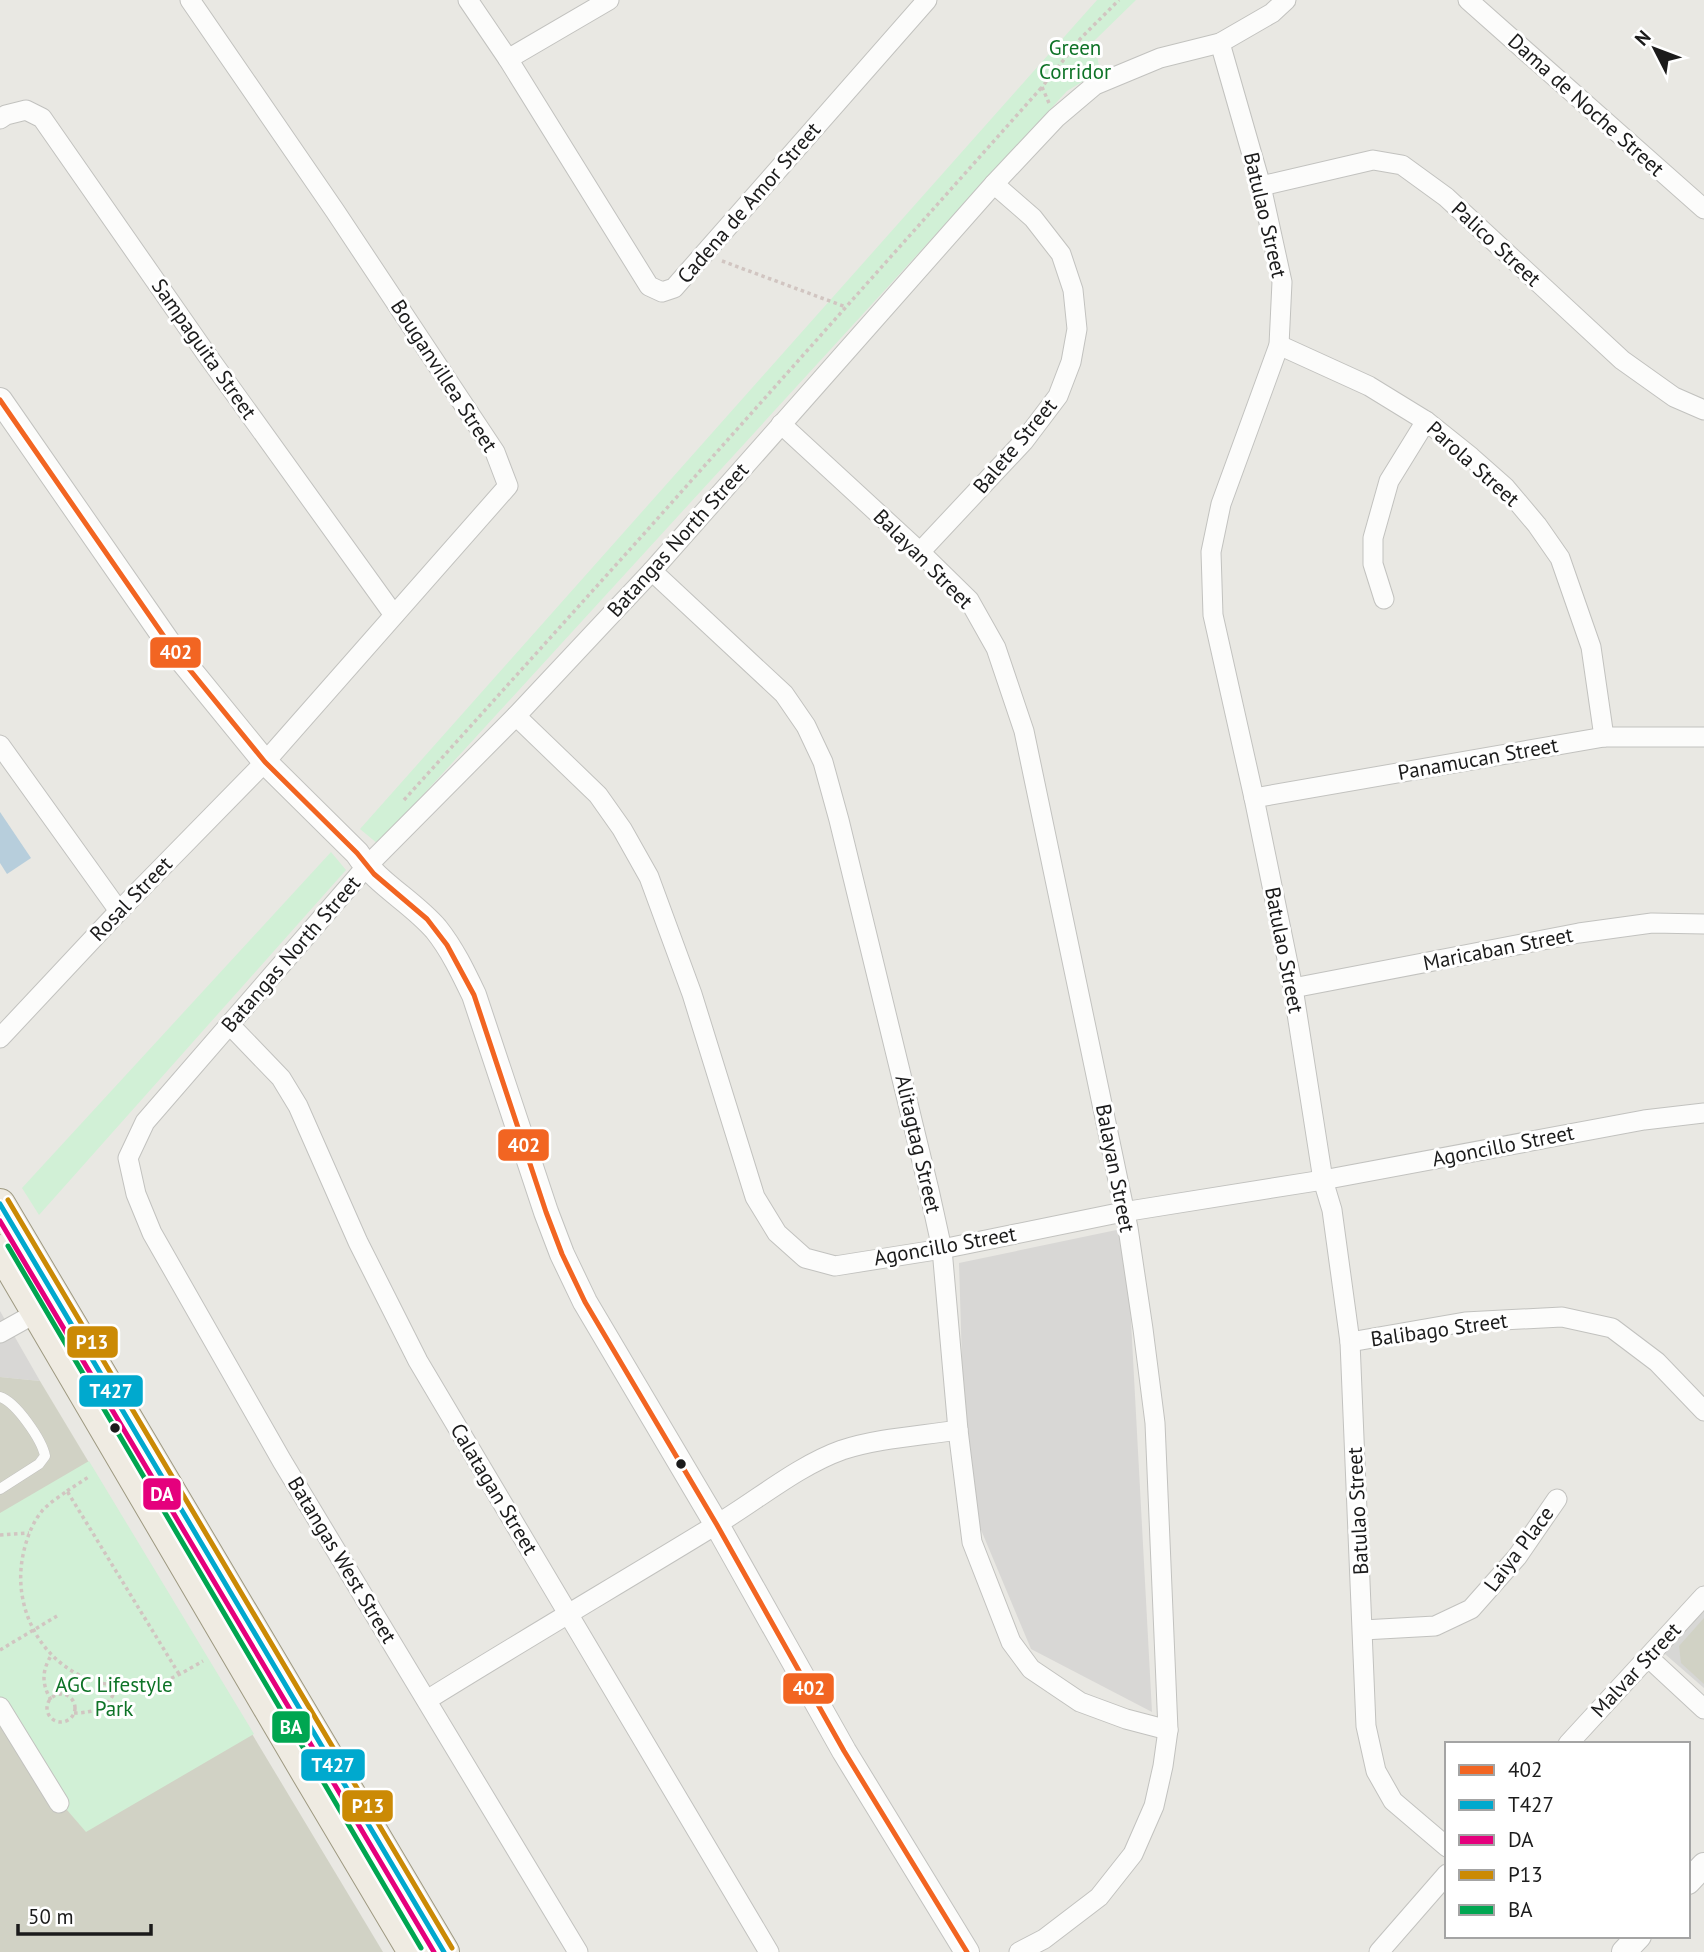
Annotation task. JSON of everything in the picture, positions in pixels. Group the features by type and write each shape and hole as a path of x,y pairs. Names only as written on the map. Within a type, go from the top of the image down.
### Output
{"main road":[{"path":"0,1205 18,1278"},
{"path":"0,1250 18,1278 47,1307 444,1952"},
{"path":"47,1307 303,1768 413,1952"}],"street":[{"name":"Bouganvillea Street","path":"190,0 335,211 495,452 508,486 265,762"},
{"name":"Cadena de Amor Street","path":"468,0 508,59 649,286 663,292 674,288 927,0"},
{"path":"508,59 609,0"},
{"name":"Batangas North Street","path":"128,1158 145,1122 366,867 516,716 652,571 994,184 1056,118 1095,85 1160,58 1220,43 1272,13 1286,0"},
{"name":"Dama de Noche Street","path":"1468,0 1704,209"},
{"name":"Batulao Street","path":"1220,43 1261,186 1282,282 1279,345 1221,504 1211,552 1213,615 1293,988 1323,1180 1332,1210 1350,1342 1366,1726 1376,1772 1393,1801 1445,1845"},
{"name":"Sampaguita Street","path":"0,118 26,110 42,118 207,355 394,615"},
{"name":"Palico Street","path":"1261,186 1373,160 1402,165 1446,197 1622,360 1674,397 1704,410"},
{"name":"Balete Street","path":"920,552 1024,441 1058,396 1072,362 1077,329 1073,290 1061,254 1033,218 994,184"},
{"name":"Parola Street","path":"1279,345 1369,386 1426,421 1505,487 1537,525 1560,558 1591,647 1604,737"},
{"path":"5,417 172,648 265,762 357,853 366,867 435,928 458,962 474,995 562,1254 585,1302 844,1751 967,1952"},
{"path":"1384,599 1373,564 1373,538 1389,481 1426,421"},
{"name":"Balayan Street","path":"781,424 969,600 996,648 1024,731 1128,1228 1155,1423 1168,1731 1163,1766 1154,1806 1133,1854 1099,1897 1044,1939 1019,1952"},
{"name":"Alitagtag Street","path":"652,571 784,694 806,726 823,762 862,912 942,1248 958,1430 972,1542 1011,1642 1031,1669 1080,1702 1168,1731"},
{"name":"Agoncillo Street","path":"516,716 598,795 622,829 649,877 692,994 755,1197 777,1233 805,1258 835,1266 1123,1212 1323,1180 1630,1122 1704,1113"},
{"name":"Panamucan Street","path":"1254,798 1604,737 1704,737"},
{"path":"0,745 119,911"},
{"name":"Rosal Street","path":"0,1038 119,911 265,762"},
{"name":"Maricaban Street","path":"1293,988 1579,933 1652,923 1704,924"},
{"name":"Calatagan Street","path":"229,1024 281,1078 299,1107 358,1242 418,1361 769,1952"},
{"name":"Batangas West Street","path":"128,1158 136,1194 152,1233 282,1461 578,1952"},
{"path":"0,1332 47,1307"},
{"name":"Balibago Street","path":"1350,1342 1465,1322 1562,1317 1612,1328 1657,1362 1704,1411"},
{"path":"427,1700 807,1467 842,1451 958,1430"},
{"name":"Laiya Place","path":"1363,1630 1435,1626 1472,1609 1517,1558 1557,1499"},
{"name":"Malvar Street","path":"1570,1742 1704,1596"},
{"path":"1649,1658 1704,1709"},
{"path":"0,1707 59,1803"},
{"path":"1690,1880 1704,1865"},
{"path":"1379,1952 1445,1876"},
{"path":"1624,1952 1637,1938"}],"lane":[{"path":"0,1396 12,1404 32,1430 44,1450 45,1457 39,1464 0,1489"}],"path":[{"path":"403,802 1042,87 1081,38 1119,0"},
{"path":"1042,87 1056,118"},
{"path":"704,254 846,307"},
{"path":"90,1476 67,1490 42,1511 26,1540 20,1572 23,1604 33,1630 55,1658 81,1676 116,1687 152,1685 203,1661"},
{"path":"67,1490 178,1674"},
{"path":"0,1535 30,1533"},
{"path":"0,1650 57,1616"},
{"path":"51,1700 43,1676 52,1654"},
{"path":"74,1713 74,1702 67,1696 58,1695 48,1703 48,1712 53,1720 66,1721 74,1713 93,1712 104,1706 114,1697 116,1687"}],"shaded area":[{"path":"1126,1228 1152,1712 1031,1649 966,1494 959,1263"},
{"path":"0,1311 40,1381 0,1377"},
{"path":"0,1377 40,1381 383,1952 0,1952"},
{"path":"1704,1609 1704,1688 1665,1654"},
{"path":"1704,1618 1704,1684 1681,1663 1679,1646"}],"green space":[{"name":"Green Corridor","path":"1097,0 1136,0 1094,41 1100,71 1067,91 378,844 360,829"},
{"path":"331,852 346,870 39,1215 22,1188"},
{"name":"AGC Lifestyle Park","path":"89,1461 254,1734 86,1832 48,1788 0,1700 0,1513"}],"water":[{"path":"0,812 31,858 7,874 0,863"}],"transit line":[{"name":"402","path":"0,400 172,648 265,762 357,853 374,874 427,919 447,945 474,995 546,1212 585,1302 717,1525 844,1751 967,1952"},
{"name":"P13","path":"8,1200 452,1948"},
{"name":"T427","path":"0,1204 444,1952"},
{"name":"DA","path":"0,1221 434,1952"},
{"name":"BA","path":"8,1246 421,1948"}]}
